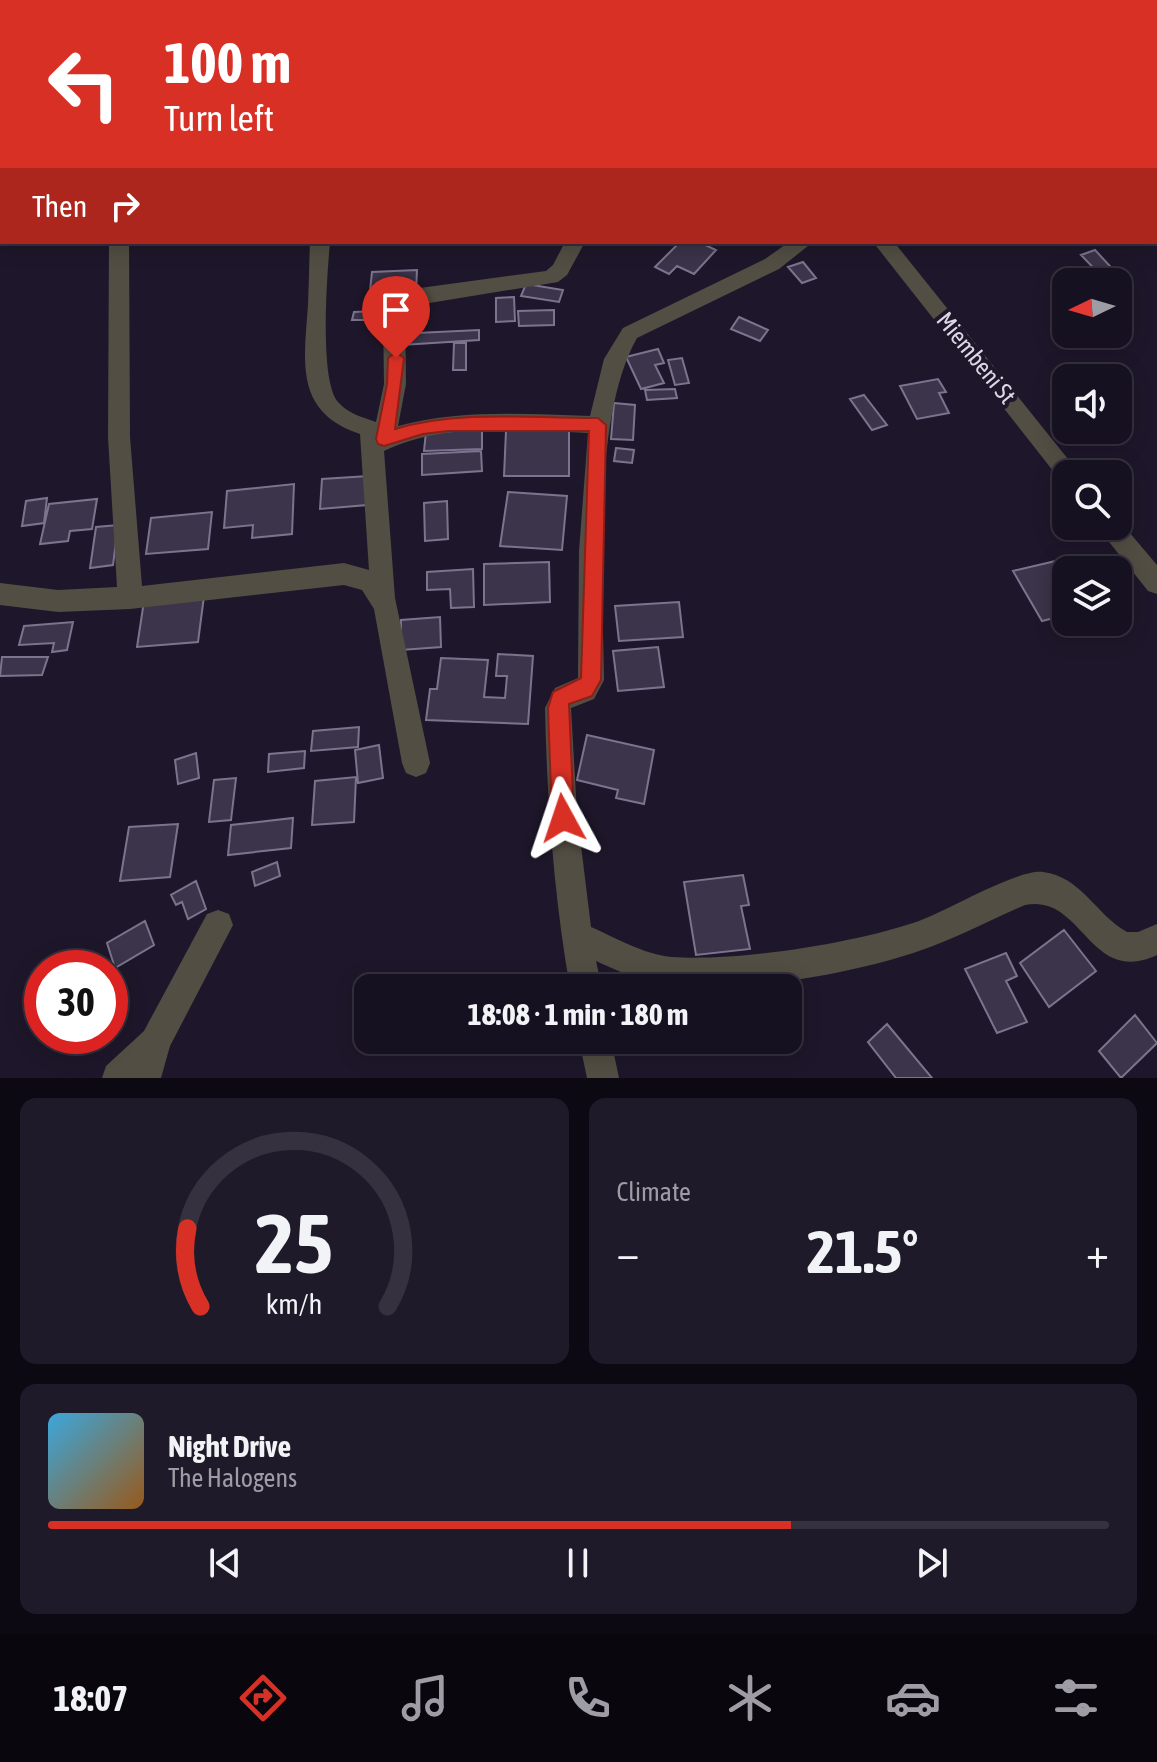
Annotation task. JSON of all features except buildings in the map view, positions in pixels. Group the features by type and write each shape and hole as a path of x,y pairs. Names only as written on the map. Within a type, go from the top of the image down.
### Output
{"street":[{"path":"119,244 119,437 130,598"},
{"path":"320,244 316,378 326,402 339,418 368,428 379,443"},
{"path":"416,763 383,601 379,443 395,384 393,322 397,302 405,297 551,277 560,270 574,244"},
{"path":"583,974 576,936 560,789 558,708 560,699 566,694 585,690 591,680 598,425 615,354 630,333 772,264 800,244"},
{"name":"Miembeni St","path":"885,244 1058,460"},
{"path":"379,443 423,427 598,425"},
{"path":"1129,540 1146,552 1157,583"},
{"path":"0,594 58,601 130,598 344,574 370,581 383,601"},
{"path":"576,936 631,961 669,972 754,968 800,963 907,939 1024,890 1042,887 1060,893 1110,940 1124,948 1134,949 1157,939"},
{"path":"145,1078 156,1041 218,925"},
{"path":"118,1078 156,1041"},
{"path":"598,1054 603,1078"}],"route":[{"path":"396,358 395,384 384,439 423,427 448,425 598,425 591,680 585,690 566,694 560,699 558,708 563,818"}]}
